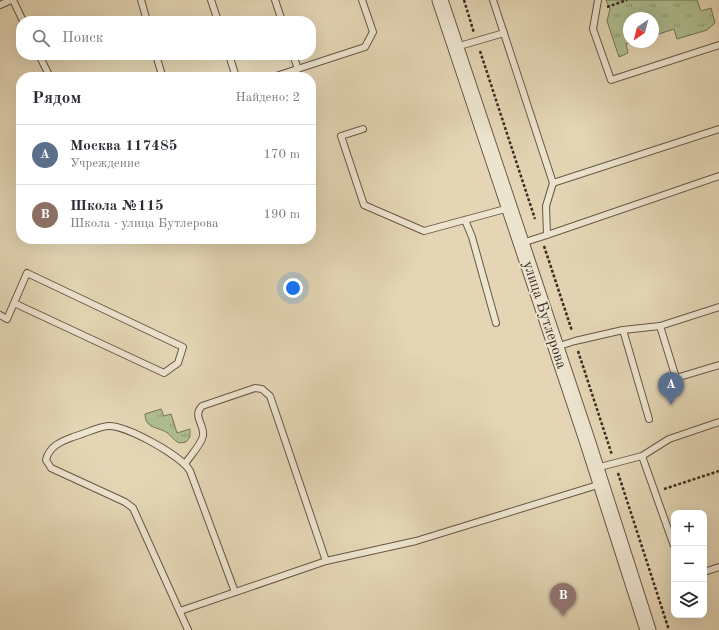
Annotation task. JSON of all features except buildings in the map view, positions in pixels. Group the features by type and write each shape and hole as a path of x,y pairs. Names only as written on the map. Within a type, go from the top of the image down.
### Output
{"street":[{"name":"улица Бутлерова","path":"440,0 596,468 648,630"}],"lane":[{"path":"0,5 12,0 20,16"},
{"path":"141,0 146,16"},
{"path":"211,0 216,16"},
{"path":"275,0 280,16"},
{"path":"289,72 365,47 373,32 362,0"},
{"path":"493,0 553,183 546,206 544,236"},
{"path":"598,0 593,29 611,80 719,45"},
{"path":"456,47 504,33"},
{"path":"42,60 48,72"},
{"path":"158,60 161,72"},
{"path":"231,60 234,72"},
{"path":"295,60 298,69"},
{"path":"364,129 341,136 364,205 424,231 509,208"},
{"path":"553,183 719,129"},
{"path":"520,243 719,176"},
{"path":"465,220 472,237 496,323"},
{"path":"0,315 7,319 27,273 183,347 178,363 164,373 14,303"},
{"path":"555,348 575,341 623,330 660,326 719,306"},
{"path":"660,326 676,378 719,365"},
{"path":"623,330 649,419"},
{"path":"185,464 202,439 203,431 198,410 202,406 255,388 265,391 270,396 326,561"},
{"path":"596,468 642,456 669,439 719,422"},
{"path":"188,630 133,508 124,502 54,470 48,465 46,460 51,449 61,442 111,426 136,433 185,464 190,471 235,592"},
{"path":"642,456 671,537"},
{"path":"180,611 326,561 416,542 601,484"},
{"path":"707,571 719,567"}],"path":[{"path":"464,0 544,236 575,341 669,630"},
{"path":"597,10 627,0"},
{"path":"656,492 719,471"}],"green space":[{"path":"606,0 697,0 701,11 711,8 715,23 707,30 677,39 674,29 659,34 659,12 623,12 623,48 627,48 628,53 619,57 607,21 610,9"},
{"path":"161,409 164,416 171,414 177,433 190,429 190,437 186,442 179,443 166,432 149,425 145,414"}],"place":[{"name":"Москва 117485","path":"671,405"},
{"name":"Школа №115","path":"563,616"}]}
